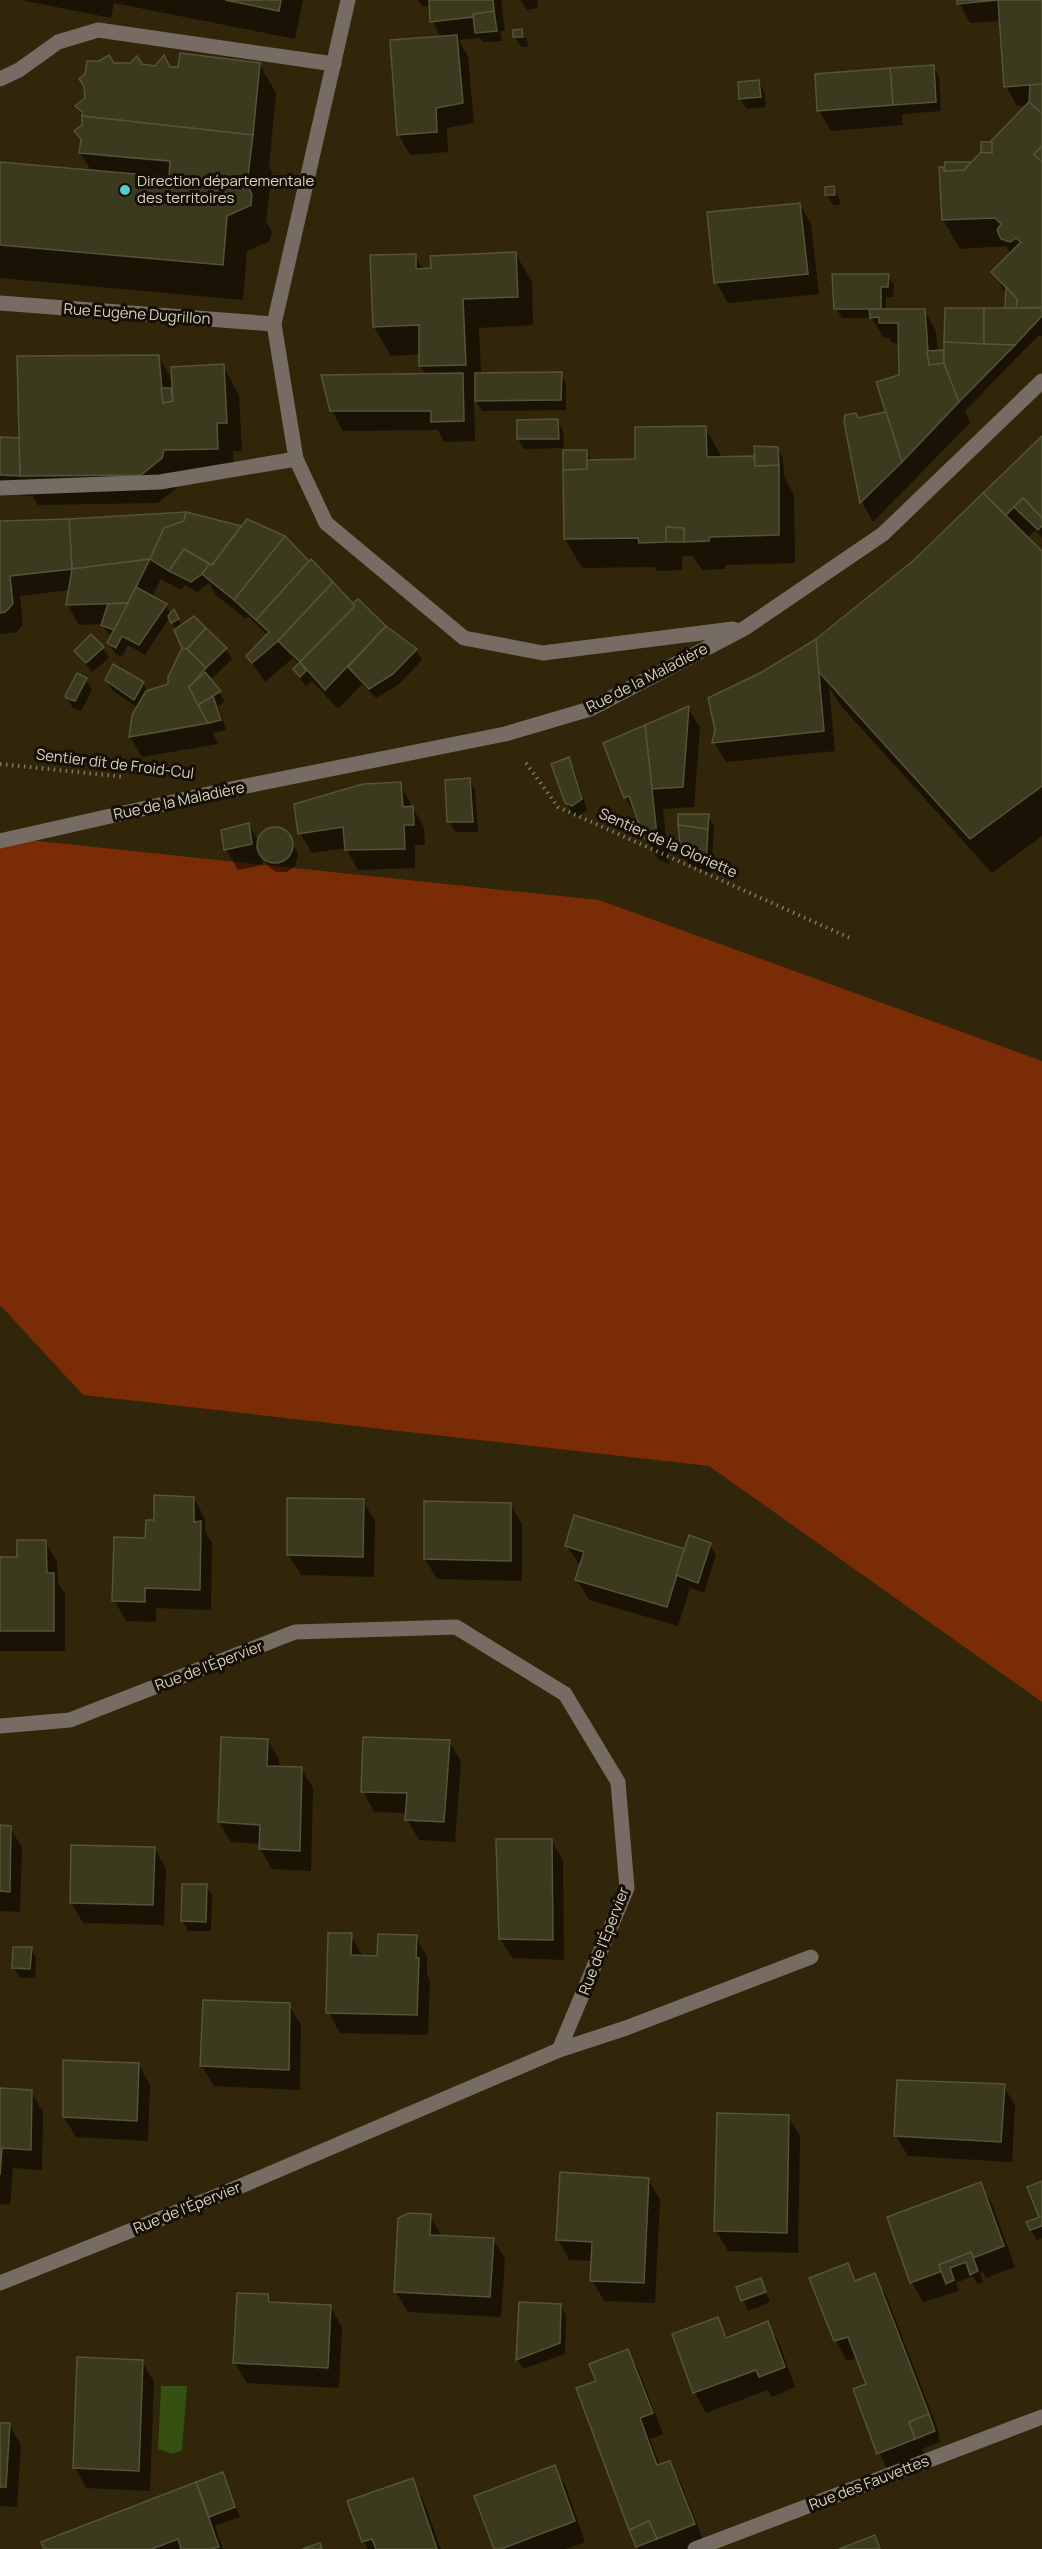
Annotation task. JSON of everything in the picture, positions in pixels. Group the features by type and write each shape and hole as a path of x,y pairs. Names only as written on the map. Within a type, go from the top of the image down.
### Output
{"street":[{"path":"348,0 274,324 296,459 326,523 464,638 543,653 745,628"},
{"path":"0,79 19,70 58,42 98,30 334,64"},
{"name":"Rue Eugène Dugrillon","path":"0,303 274,324"},
{"name":"Rue de la Maladière","path":"0,841 97,818 505,734 590,709 745,628 883,534 1042,381"},
{"path":"0,488 160,482 296,459"},
{"name":"Rue de l'Épervier","path":"0,1726 70,1720 295,1632 456,1627 566,1694 618,1782 627,1887 559,2050 222,2194 0,2283"},
{"path":"559,2050 626,2028 811,1957"},
{"name":"Rue des Fauvettes","path":"695,2549 1042,2417"}],"path":[{"name":"Sentier de la Gloriette","path":"505,734 558,807 850,938"},
{"name":"Sentier dit de Froid-Cul","path":"0,764 46,767 136,779"}],"shaded area":[{"path":"0,837 599,900 1042,1061 1042,1702 709,1466 83,1395 0,1305"},
{"path":"161,2386 187,2386 182,2450 173,2454 158,2449"}],"building":[{"path":"225,0 281,0 279,11"},
{"path":"429,0 493,0 494,11 473,14 473,17 430,22"},
{"path":"957,0 998,0 957,4"},
{"path":"998,0 1042,0 1042,84 1004,87"},
{"path":"494,11 497,31 475,33 473,14"},
{"path":"522,29 523,37 513,37 513,30"},
{"path":"457,35 463,103 436,108 437,132 397,135 390,40"},
{"name":"Direction départementale des territoires","path":"180,53 260,63 253,135 82,116 82,112 75,106 85,98 84,86 79,79 85,74 87,61 99,61 109,55 114,63 130,63 137,56 142,64 155,66 164,55 170,67 178,67"},
{"path":"934,65 936,102 893,105 890,68"},
{"path":"890,68 893,105 817,111 815,74"},
{"path":"759,80 761,97 739,99 738,82"},
{"path":"1042,84 1042,114 1029,102 1030,85"},
{"path":"1029,102 1042,114 1042,146 1034,154 1042,162 1042,307 1016,308 1017,299 991,272 1021,242 1016,238 1010,242 1001,239 997,230 1001,224 995,218 942,220 939,167 945,167 944,171 964,170 981,152 992,153 990,142"},
{"name":"Direction départementale des territoires","path":"82,116 253,135 247,184 252,195 251,205 227,216 223,265 0,245 0,162 169,177 170,161 79,153 81,139 74,131 82,125"},
{"path":"981,142 992,142 992,153 981,152"},
{"path":"1042,148 1042,162 1034,154"},
{"path":"945,162 971,162 964,170 944,171"},
{"path":"834,186 835,195 825,195 825,187"},
{"path":"800,203 808,274 714,283 707,212"},
{"path":"516,252 518,297 463,299 466,365 419,366 419,325 373,327 370,255 416,254 416,269 431,268 430,256"},
{"path":"832,274 889,274 888,287 881,287 881,309 834,309"},
{"path":"1006,287 1017,299 1016,308 1005,308"},
{"path":"945,308 984,308 984,344 944,342"},
{"path":"984,308 1041,308 1042,316 1015,345 984,344"},
{"path":"869,309 925,309 929,365 944,363 959,402 902,462 876,382 899,375 898,323 879,323 879,317 870,318"},
{"path":"944,342 1015,345 959,402 944,363"},
{"path":"943,350 944,363 929,365 927,351"},
{"path":"159,355 163,403 173,401 171,367 224,364 227,423 217,423 218,449 164,450 162,458 141,475 20,476 17,356"},
{"path":"562,372 561,400 475,401 475,373"},
{"path":"463,373 464,421 431,422 431,411 330,411 321,375"},
{"path":"161,388 171,388 173,401 163,403"},
{"path":"886,412 902,462 860,503 844,422 845,415 856,413 858,418"},
{"path":"558,419 559,439 517,439 517,420"},
{"path":"706,426 707,457 754,456 755,466 779,465 779,535 710,537 709,541 684,542 684,528 666,527 666,542 639,543 638,538 564,539 563,470 587,469 587,460 635,459 635,427"},
{"path":"1042,436 1042,518 1023,498 1006,515 983,493"},
{"path":"0,437 19,438 20,476 0,475"},
{"path":"754,446 778,447 779,465 755,466"},
{"path":"563,450 587,450 587,469 563,470"},
{"path":"983,493 1042,551 1042,786 970,839 818,671 816,639 914,560"},
{"path":"1023,498 1042,518 1042,526 1038,530 1014,507"},
{"path":"186,512 184,521 164,528 150,559 72,569 69,519"},
{"path":"186,512 241,526 212,565 184,549 169,571 150,559 164,528 184,521"},
{"path":"69,519 72,569 10,576 13,604 5,612 0,613 0,521"},
{"path":"247,519 285,536 234,600 202,574 209,564 212,565"},
{"path":"666,527 684,528 684,542 666,542"},
{"path":"285,536 309,561 256,620 234,600"},
{"path":"184,549 209,564 202,574 191,582 169,571"},
{"path":"150,559 128,603 66,605 72,569"},
{"path":"311,559 333,582 278,641 252,663 246,656 269,632 256,620"},
{"path":"333,582 355,606 300,662 278,641"},
{"path":"136,587 167,604 139,645 122,636 116,648 107,643"},
{"path":"358,599 386,626 325,690 300,662 355,606 353,603"},
{"path":"128,603 114,630 101,625 108,604"},
{"path":"174,609 179,619 171,623 168,616"},
{"path":"194,616 206,628 187,649 182,648 174,630"},
{"path":"386,626 417,649 393,674 369,689 348,667"},
{"path":"206,628 227,648 206,668 187,649"},
{"path":"91,634 104,647 86,663 74,651"},
{"path":"816,639 824,731 712,743 715,730 708,698 760,673"},
{"path":"182,648 187,649 206,668 189,687 208,723 129,737 132,715 146,691 168,684 168,677"},
{"path":"300,662 306,671 300,677 293,669"},
{"path":"113,664 144,682 134,700 105,680"},
{"path":"205,672 221,691 198,705 189,687"},
{"path":"77,673 87,678 75,701 65,696"},
{"path":"213,696 221,720 208,723 198,705"},
{"path":"689,706 683,787 652,789 645,725"},
{"path":"645,725 658,845 644,838 629,796 624,798 603,743"},
{"path":"569,757 582,799 572,806 565,803 551,764"},
{"path":"470,778 473,822 447,822 445,780"},
{"path":"401,782 403,807 413,806 414,825 404,825 405,849 345,850 343,827 298,834 294,804 363,784"},
{"path":"678,814 709,814 708,829 678,825"},
{"path":"249,823 252,844 224,850 221,830"},
{"path":"678,825 708,829 706,865 681,854"},
{"path":"275,827 288,832 293,845 288,858 275,863 262,858 257,845 262,832"},
{"path":"154,1495 194,1497 194,1522 201,1521 200,1590 145,1588 145,1602 112,1601 114,1537 145,1538 146,1520 154,1520"},
{"path":"287,1498 364,1499 363,1557 287,1555"},
{"path":"424,1501 511,1503 511,1561 424,1559"},
{"path":"574,1515 685,1549 667,1607 575,1580 584,1552 565,1546"},
{"path":"689,1535 711,1543 698,1583 676,1575"},
{"path":"17,1540 46,1540 47,1573 54,1573 54,1631 0,1631 0,1557 17,1557"},
{"path":"221,1737 268,1739 267,1766 302,1767 300,1851 259,1849 260,1825 218,1822"},
{"path":"363,1737 450,1740 444,1822 405,1820 407,1793 361,1792"},
{"path":"0,1825 11,1826 10,1892 0,1891"},
{"path":"496,1839 552,1839 553,1940 499,1939"},
{"path":"71,1845 155,1847 153,1905 70,1903"},
{"path":"182,1884 207,1884 206,1922 181,1921"},
{"path":"328,1933 352,1933 351,1955 377,1956 378,1934 417,1935 416,1958 419,1958 417,2015 326,2013"},
{"path":"13,1947 32,1947 30,1969 12,1968"},
{"path":"203,2000 290,2003 289,2070 200,2066"},
{"path":"63,2060 139,2063 137,2121 63,2117"},
{"path":"897,2080 1005,2084 1001,2142 894,2136"},
{"path":"0,2088 32,2090 31,2150 2,2148 0,2175"},
{"path":"717,2113 789,2115 787,2233 714,2231"},
{"path":"560,2172 649,2178 644,2283 590,2281 592,2242 556,2240"},
{"path":"1042,2181 1042,2216 1039,2217 1027,2187"},
{"path":"981,2182 1004,2246 973,2258 971,2252 939,2265 942,2271 910,2283 887,2217"},
{"path":"409,2213 431,2214 430,2235 494,2238 490,2297 394,2292 398,2218"},
{"path":"1042,2216 1042,2226 1030,2230 1026,2222"},
{"path":"971,2252 978,2271 970,2275 966,2262 950,2268 954,2280 946,2284 939,2265"},
{"path":"848,2263 855,2281 875,2273 929,2414 909,2422 915,2439 877,2454 853,2389 866,2384 848,2337 834,2341 809,2278"},
{"path":"761,2278 766,2292 741,2301 736,2287"},
{"path":"237,2293 268,2294 269,2302 331,2305 328,2368 233,2363"},
{"path":"519,2302 561,2304 560,2343 516,2360"},
{"path":"718,2317 726,2338 768,2321 785,2367 759,2377 756,2370 693,2393 672,2334"},
{"path":"628,2349 653,2413 640,2418 657,2465 670,2461 695,2524 657,2539 649,2521 629,2530 576,2388 596,2381 589,2364"},
{"path":"77,2357 143,2360 139,2471 73,2468"},
{"path":"929,2414 935,2431 915,2439 909,2422"},
{"path":"0,2423 10,2423 6,2487 0,2487"},
{"path":"555,2465 575,2521 501,2549 494,2549 474,2496"},
{"path":"223,2472 235,2507 209,2517 196,2482"},
{"path":"413,2478 437,2549 376,2549 372,2539 362,2542 347,2501"},
{"path":"196,2482 219,2547 181,2549 178,2539 152,2549 44,2549 41,2542"},
{"path":"649,2521 657,2539 636,2547 629,2530"},
{"path":"875,2535 880,2549 839,2549"},
{"path":"320,2543 322,2549 302,2549"}],"place":[{"name":"Direction départementale des territoires","path":"125,190"}]}
